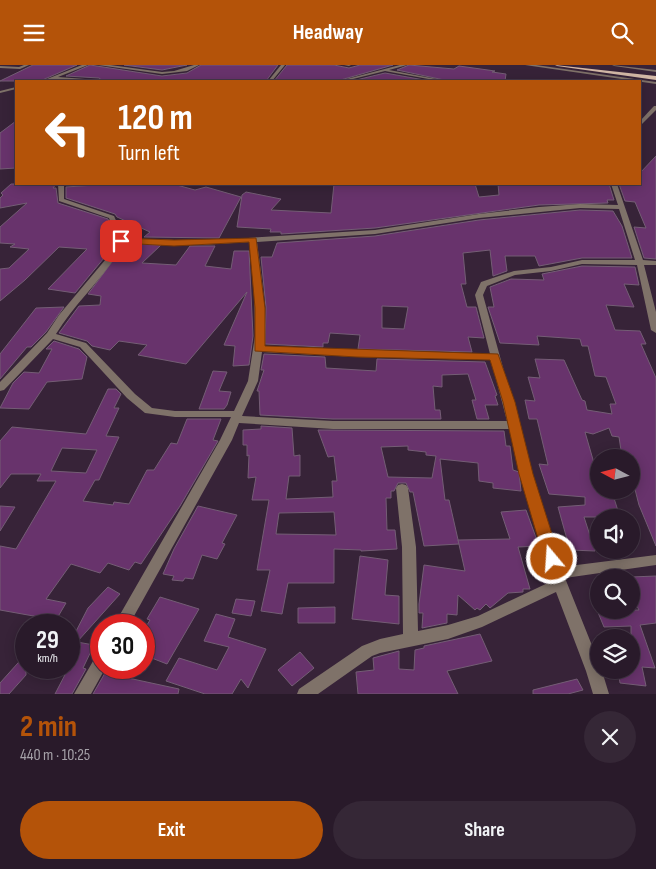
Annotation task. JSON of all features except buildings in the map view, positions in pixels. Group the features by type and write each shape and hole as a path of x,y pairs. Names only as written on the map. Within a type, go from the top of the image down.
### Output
{"main road":[{"path":"557,65 656,77"},
{"path":"574,65 656,77"}],"street":[{"path":"0,67 20,68 27,65"},
{"path":"47,80 86,65"},
{"path":"100,65 170,74 184,72 197,65"},
{"path":"271,80 283,65"},
{"path":"345,80 405,65"},
{"path":"527,65 634,80"},
{"path":"614,65 656,71"},
{"path":"384,71 439,80"},
{"path":"53,78 84,80"},
{"path":"641,81 656,83"},
{"path":"0,92 15,88"},
{"path":"641,123 656,107"},
{"path":"641,112 650,114"},
{"path":"61,185 62,200 112,217 121,241"},
{"path":"614,185 640,263 656,327"},
{"path":"121,241 182,243 375,232 479,215 580,206 620,207"},
{"path":"128,614 237,417 253,381 259,349 260,308 253,239"},
{"path":"0,387 52,335 62,317 114,253 121,241"},
{"path":"601,694 558,578 526,474 515,425 494,357 479,295 484,284 514,273 551,269 582,262 656,263"},
{"path":"52,335 83,345 131,396 149,411 333,425 515,425"},
{"path":"259,349 357,354 494,357"},
{"path":"402,488 409,547 412,640"},
{"path":"305,694 367,651 380,646 448,633 482,621 558,578 656,560"},
{"path":"82,694 91,679"}],"route":[{"path":"121,241 174,243 225,242 253,239 260,308 259,349 357,354 494,357 509,402 526,474 552,559"}]}
